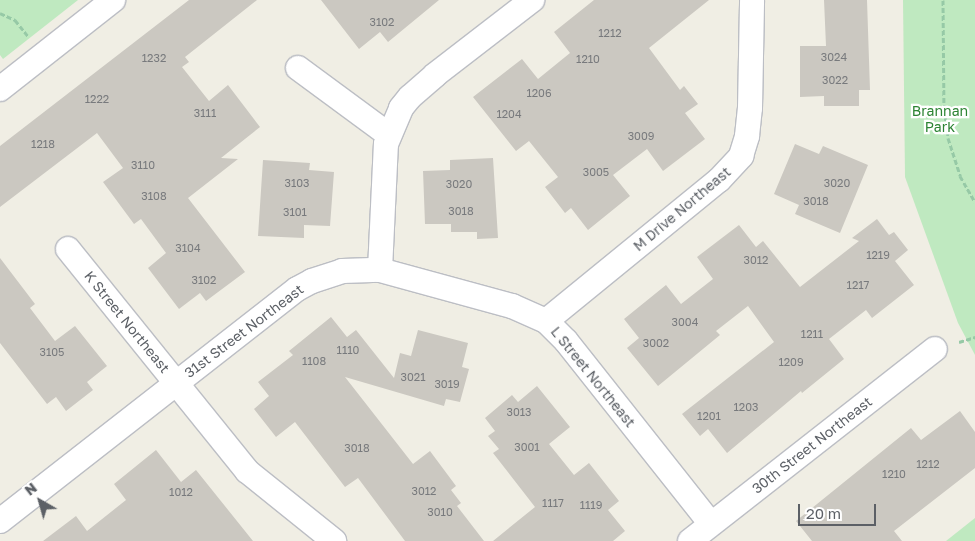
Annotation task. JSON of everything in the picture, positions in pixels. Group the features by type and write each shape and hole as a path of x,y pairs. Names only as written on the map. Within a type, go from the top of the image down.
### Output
{"street":[{"path":"0,89 113,0"},
{"path":"380,270 385,156 389,135 401,108 410,97 532,0"},
{"name":"M Drive Northeast","path":"546,321 714,185 741,156 747,136 750,108 752,0"},
{"path":"298,68 389,135"},
{"name":"K Street Northeast","path":"68,249 246,471 334,541"},
{"name":"L Street Northeast","path":"380,270 504,304 528,312 546,321 566,341 711,524"},
{"name":"31st Street Northeast","path":"0,521 306,284 342,271 380,270"},
{"name":"30th Street Northeast","path":"690,541 935,349"}],"path":[{"path":"943,0 944,108 948,138 960,176 975,202"},
{"path":"0,14 16,20 43,55"}],"green space":[{"path":"0,0 78,0 3,59 0,55"},
{"name":"Brannan Park","path":"903,0 975,0 975,355 958,323 905,177"},
{"path":"975,518 975,541 946,541"}],"building":[{"path":"189,0 257,0 185,57 189,62 182,67 209,101 228,85 260,127 221,158 238,159 188,198 245,272 206,301 200,293 179,309 148,268 166,253 141,219 134,224 103,182 123,168 97,133 0,207 0,146"},
{"path":"321,0 439,0 388,42 380,32 359,49"},
{"path":"594,0 709,0 649,48 680,90 684,86 698,104 685,113 705,139 663,171 647,149 613,175 630,196 588,230 571,208 565,213 545,187 558,177 529,141 516,151 473,97 522,59 538,79 570,53 554,32"},
{"path":"824,0 867,0 870,90 859,90 859,106 824,106 824,96 800,97 800,46 826,46"},
{"path":"795,144 819,154 823,146 868,165 840,233 795,214 799,205 774,194"},
{"path":"493,158 498,238 477,239 477,232 451,232 451,224 425,224 423,171 450,170 450,160"},
{"path":"263,160 310,163 309,170 334,172 330,226 304,225 304,238 258,236"},
{"path":"877,219 889,235 894,232 908,250 895,261 914,285 872,318 866,310 829,339 844,359 802,393 801,391 727,453 708,429 700,436 682,414 774,342 748,306 716,331 720,335 658,386 627,348 639,338 624,319 666,285 681,304 713,279 697,257 739,225 756,247 763,241 800,287 859,241 852,238"},
{"path":"0,258 35,304 30,308 55,341 75,326 107,366 87,382 93,390 66,411 56,397 47,404 0,343"},
{"path":"331,317 347,337 356,330 394,378 400,353 411,356 418,330 468,343 462,367 469,369 460,402 446,399 444,406 345,377 413,464 430,451 456,486 451,490 461,503 457,506 484,541 405,541 358,478 345,487 295,422 276,437 254,409 269,396 258,382 293,355 289,351"},
{"path":"537,386 570,427 549,444 574,475 589,463 619,501 608,510 625,531 613,541 493,541 535,507 493,453 499,449 488,436 495,431 485,418 512,395 518,402"},
{"path":"960,411 975,432 975,468 894,531 902,541 812,541 796,521 911,428 921,440"},
{"path":"156,450 181,482 196,470 253,541 43,541 76,516 87,531 126,500 114,484"}]}
